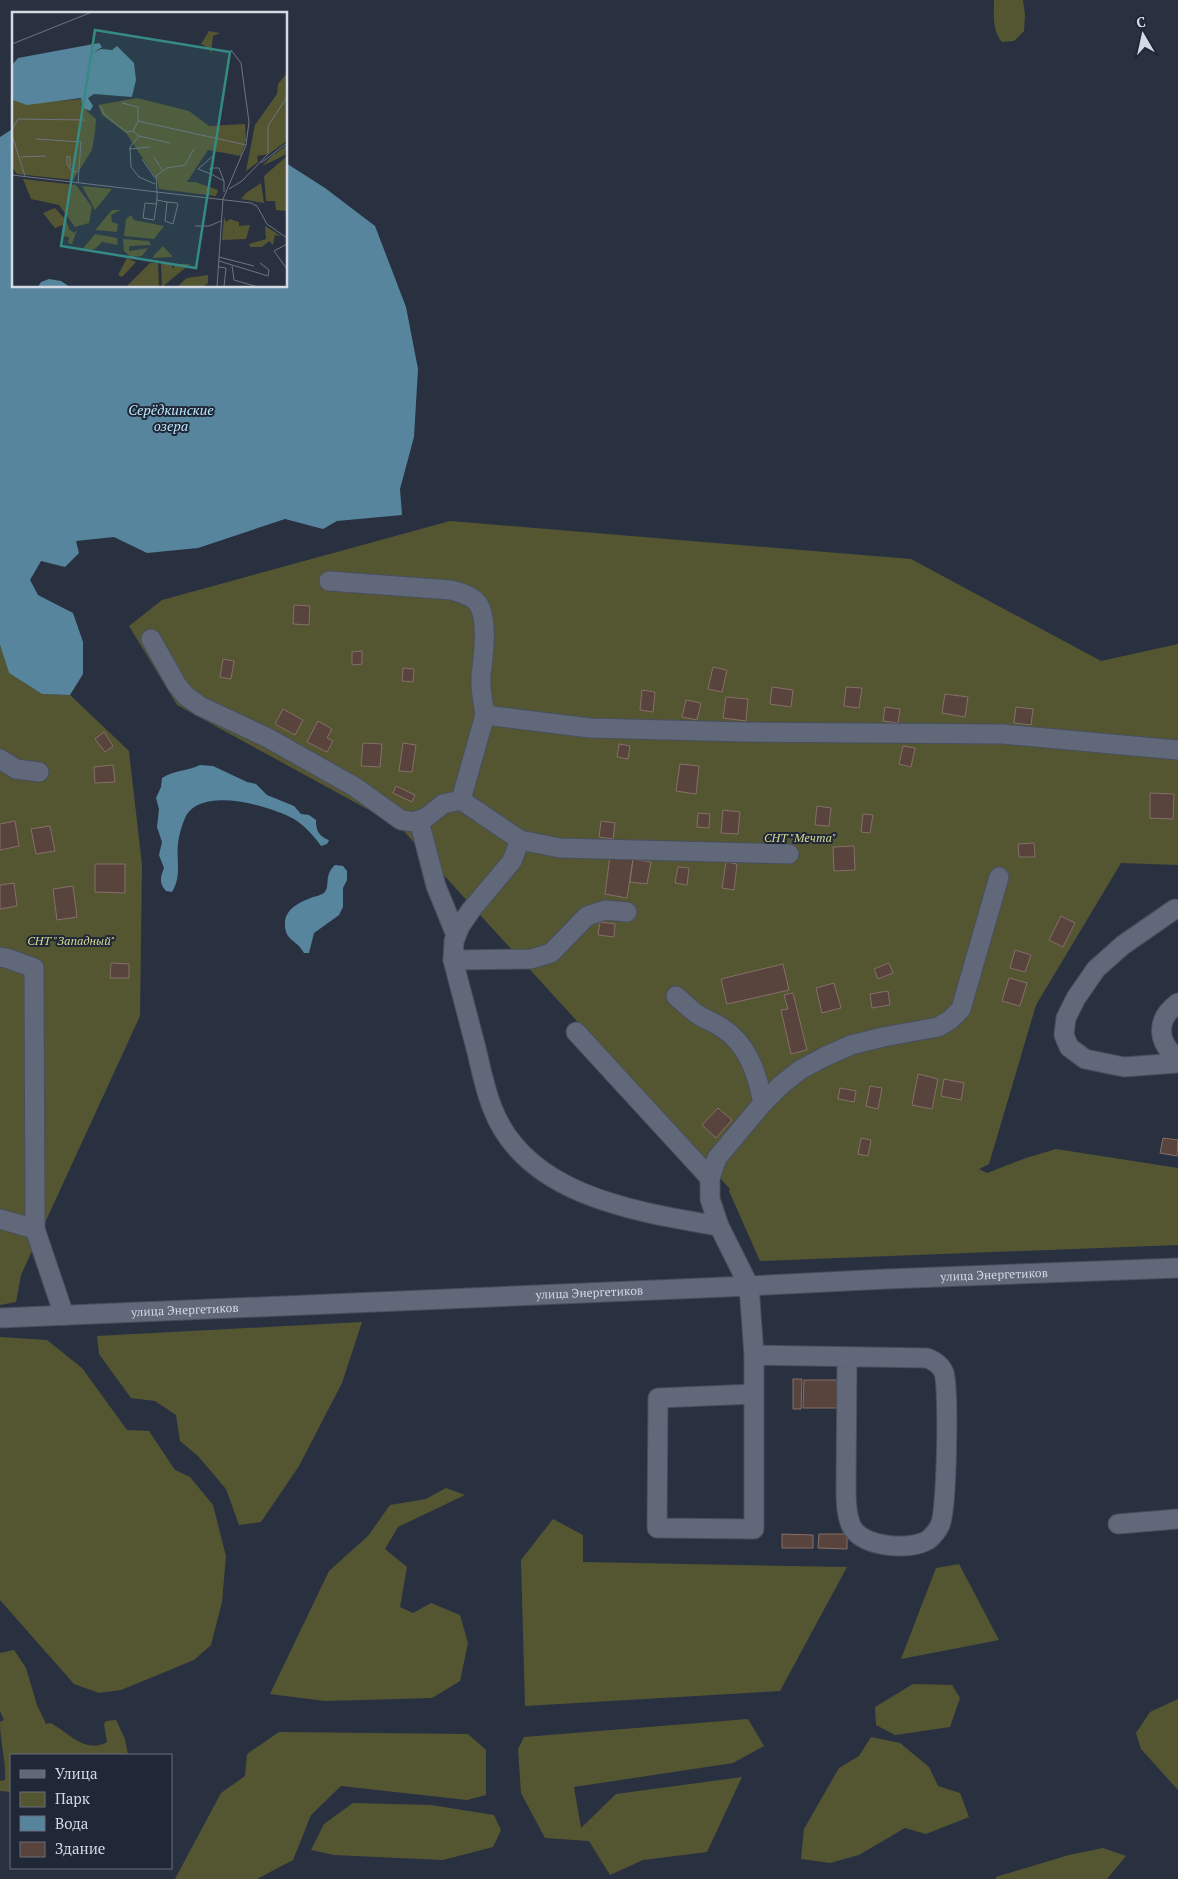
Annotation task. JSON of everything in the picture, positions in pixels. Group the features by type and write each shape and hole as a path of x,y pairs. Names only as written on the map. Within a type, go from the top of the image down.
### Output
{"street":[{"path":"329,581 451,590 467,595 479,606 485,648 481,678 481,692 485,715 461,800"},
{"path":"150,639 177,685 186,696 355,786 401,820 414,822 427,817 443,804 461,800 520,840 560,848 789,854"},
{"path":"485,715 590,728 745,732 1002,734 1178,750"},
{"path":"0,759 16,768 39,772"},
{"path":"419,820 436,886 456,935"},
{"path":"520,840 512,861 460,926 456,935 453,960 492,1108 506,1135 527,1158 574,1190 611,1204 662,1216 719,1226"},
{"path":"754,1394 658,1398 657,1528 754,1529 754,1394 754,1355 749,1286 719,1226 710,1199 710,1178 717,1158 764,1103 794,1075 824,1056 851,1045 938,1027 950,1020 961,1009 999,877"},
{"path":"1175,909 1123,945 1096,970 1076,998 1066,1018 1064,1035 1069,1047 1085,1059 1124,1067 1178,1061"},
{"path":"453,960 538,957 551,953 587,916 605,910 627,912"},
{"path":"0,958 6,958 34,968 35,1229 64,1315"},
{"path":"676,996 697,1014 722,1027 738,1040 759,1079 764,1103"},
{"path":"1178,1003 1164,1017 1161,1033 1167,1050 1178,1061"},
{"path":"576,1032 710,1178"},
{"path":"0,1219 35,1229"},
{"name":"улица Энергетиков","path":"0,1318 749,1286 886,1278 1178,1268"},
{"path":"754,1355 927,1358 934,1361 943,1371 946,1399 944,1508 940,1526 928,1540 909,1545 885,1545 873,1543 863,1538 852,1528 847,1506 846,1488 847,1357"},
{"path":"1118,1524 1178,1519"}],"green space":[{"path":"994,0 1023,0 1025,15 1024,31 1014,41 1002,42 999,38 994,22"},
{"name":"СНТ \"Мечта\"","path":"450,521 911,559 1101,661 1178,644 1178,865 1121,863 1036,1005 989,1164 979,1169 987,1173 1056,1149 1178,1168 1178,1245 760,1261 729,1191 730,1189 400,827 177,705 129,626 162,600"},
{"name":"СНТ \"Западный\"","path":"0,645 9,673 42,694 70,695 129,751 142,865 140,1016 21,1275 16,1302 0,1305"},
{"path":"362,1322 342,1383 299,1466 261,1522 239,1525 226,1489 198,1456 180,1441 176,1415 155,1401 131,1398 99,1354 97,1336"},
{"path":"0,1337 47,1340 82,1368 127,1430 149,1431 175,1470 190,1477 213,1505 226,1556 222,1602 211,1645 194,1660 121,1690 99,1693 74,1684 0,1600"},
{"path":"446,1488 465,1495 398,1527 385,1549 407,1567 400,1607 413,1613 431,1603 460,1615 468,1643 460,1681 432,1698 325,1701 270,1694 329,1571 368,1536 390,1505 426,1499"},
{"path":"553,1519 583,1535 583,1562 847,1567 780,1691 525,1706 521,1560"},
{"path":"959,1564 999,1640 901,1659 936,1568"},
{"path":"14,1650 26,1668 37,1705 46,1724 51,1723 78,1741 92,1746 107,1742 104,1724 106,1721 116,1720 125,1739 128,1754 10,1754 10,1792 0,1791 0,1781 5,1780 5,1773 0,1729 0,1722 4,1720 0,1711 0,1653"},
{"path":"913,1684 952,1685 960,1698 950,1727 895,1735 876,1725 875,1707"},
{"path":"1178,1699 1178,1790 1141,1749 1136,1733 1150,1712"},
{"path":"748,1719 764,1746 733,1763 574,1787 581,1828 616,1794 742,1777 707,1852 643,1860 610,1875 589,1841 545,1838 521,1793 518,1749 524,1737"},
{"path":"279,1732 468,1734 486,1750 486,1795 467,1800 341,1786 311,1815 293,1860 257,1879 175,1879 221,1793 245,1776 247,1754"},
{"path":"871,1737 900,1743 929,1767 938,1786 960,1793 969,1817 926,1834 905,1828 859,1855 830,1863 801,1859 804,1829 839,1768 859,1756"},
{"path":"353,1803 431,1805 494,1815 501,1830 493,1847 443,1860 334,1855 311,1850 324,1824"},
{"path":"1103,1848 1126,1856 1107,1879 996,1879 996,1877 1069,1855"}],"water":[{"name":"Серёдкинские озера","path":"12,129 12,288 288,288 288,164 325,188 375,226 406,307 418,369 414,437 400,489 402,515 337,521 323,529 285,519 198,548 147,553 114,537 76,541 79,553 65,567 41,561 30,580 38,595 73,613 83,642 83,674 70,695 42,694 9,673 0,645 0,137"},
{"path":"200,765 213,766 247,782 256,784 267,795 294,806 301,814 309,815 316,820 317,830 320,835 329,840 327,844 321,846 309,831 294,819 269,809 237,801 220,800 205,802 193,808 185,818 178,843 177,880 172,892 166,891 161,880 164,868 159,855 162,842 157,827 159,809 156,798 161,787 162,778 171,773"},
{"path":"335,865 343,866 347,871 347,880 343,888 343,907 339,915 314,933 309,953 304,953 287,935 285,919 290,910 298,904 324,893 329,873"}],"building":[{"path":"294,605 310,606 309,625 293,624"},
{"path":"362,651 362,664 352,665 352,652"},
{"path":"223,659 234,661 231,679 220,677"},
{"path":"713,667 727,670 722,692 708,689"},
{"path":"403,668 414,669 413,682 402,681"},
{"path":"772,687 793,690 791,707 770,704"},
{"path":"846,687 862,688 859,708 844,706"},
{"path":"642,690 655,692 653,712 640,710"},
{"path":"945,694 968,697 965,717 942,713"},
{"path":"726,697 748,699 746,721 723,718"},
{"path":"686,700 701,703 697,720 682,717"},
{"path":"885,707 900,709 898,723 883,721"},
{"path":"1016,707 1033,709 1031,725 1014,723"},
{"path":"283,709 303,720 295,735 275,724"},
{"path":"318,721 332,729 327,738 333,741 327,752 307,742"},
{"path":"104,732 113,746 105,752 95,739"},
{"path":"363,743 382,744 380,767 361,766"},
{"path":"403,743 416,745 412,772 399,771"},
{"path":"619,744 630,746 628,759 617,757"},
{"path":"903,746 915,748 911,767 899,764"},
{"path":"680,764 699,766 696,794 676,791"},
{"path":"113,765 115,782 95,783 94,767"},
{"path":"396,786 415,795 412,802 393,793"},
{"path":"1150,793 1174,794 1173,819 1150,818"},
{"path":"817,806 831,808 829,826 815,825"},
{"path":"723,810 740,812 738,834 721,833"},
{"path":"698,813 710,814 709,828 697,827"},
{"path":"863,814 873,815 870,833 861,832"},
{"path":"15,821 19,846 0,850 0,824"},
{"path":"601,821 615,823 613,839 599,837"},
{"path":"50,826 55,851 36,854 31,829"},
{"path":"1034,843 1035,857 1019,857 1018,844"},
{"path":"854,846 855,870 834,871 833,847"},
{"path":"610,856 633,859 627,898 605,894"},
{"path":"633,859 651,862 647,884 630,882"},
{"path":"726,862 737,864 734,890 722,888"},
{"path":"95,864 125,864 125,893 95,892"},
{"path":"678,867 689,868 687,885 675,883"},
{"path":"14,883 17,906 0,909 0,885"},
{"path":"73,886 77,917 57,920 53,889"},
{"path":"1061,916 1075,923 1063,947 1049,940"},
{"path":"600,922 615,924 614,937 598,935"},
{"path":"1015,950 1031,955 1025,972 1010,968"},
{"path":"111,963 129,964 129,978 110,978"},
{"path":"889,963 893,973 878,979 874,969"},
{"path":"783,964 789,990 727,1004 721,979"},
{"path":"1009,978 1027,983 1020,1006 1002,1001"},
{"path":"834,983 841,1008 822,1013 816,988"},
{"path":"888,991 890,1005 872,1008 870,994"},
{"path":"793,993 807,1050 791,1054 781,1010 788,1009 784,995"},
{"path":"918,1074 938,1079 932,1109 912,1105"},
{"path":"944,1079 964,1083 961,1100 941,1096"},
{"path":"870,1086 882,1088 878,1109 866,1106"},
{"path":"840,1088 856,1091 854,1102 838,1099"},
{"path":"718,1108 732,1120 716,1138 702,1125"},
{"path":"861,1138 871,1140 868,1156 858,1154"},
{"path":"1163,1138 1178,1140 1177,1156 1160,1153"},
{"path":"793,1379 802,1379 801,1409 793,1409"},
{"path":"804,1380 837,1380 837,1408 803,1408"},
{"path":"782,1534 813,1535 813,1548 782,1548"},
{"path":"819,1534 847,1534 847,1549 818,1548"}]}
